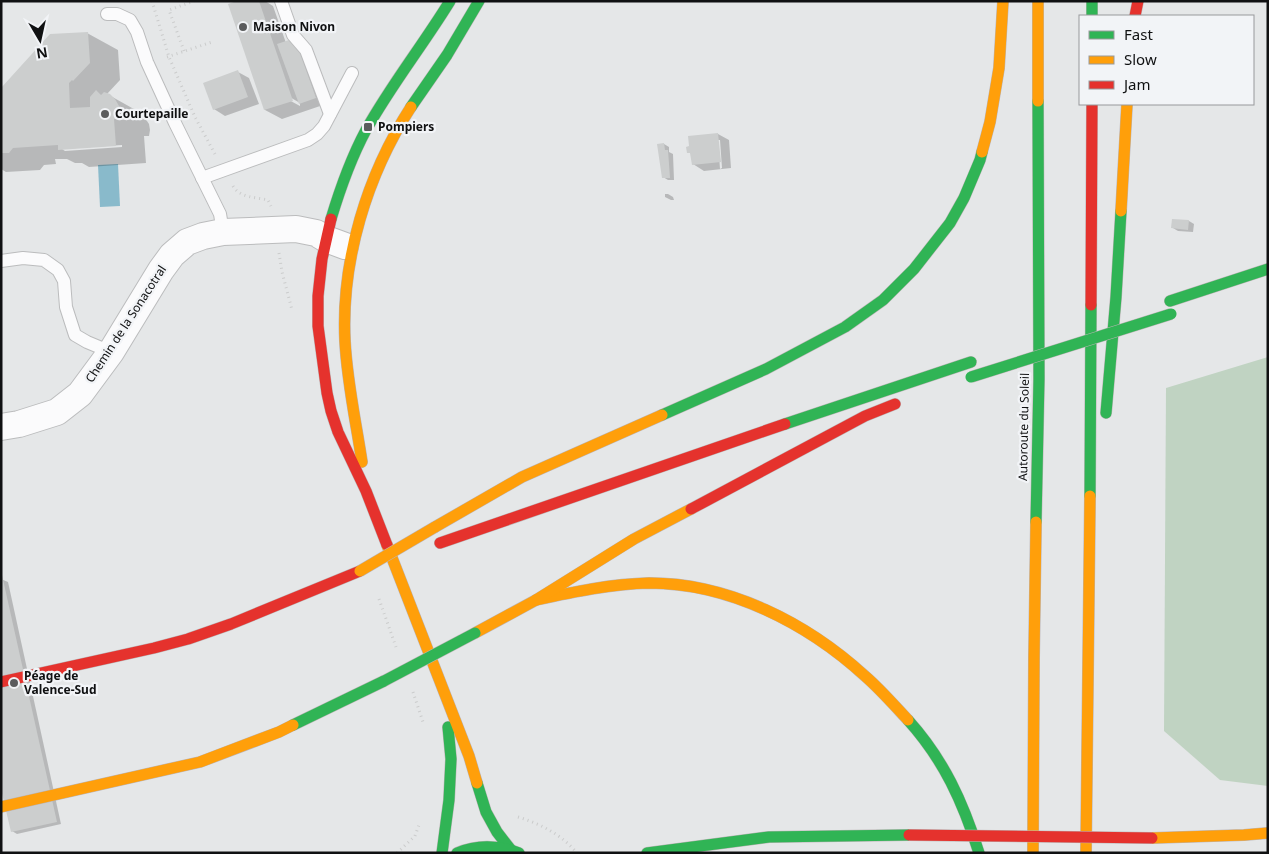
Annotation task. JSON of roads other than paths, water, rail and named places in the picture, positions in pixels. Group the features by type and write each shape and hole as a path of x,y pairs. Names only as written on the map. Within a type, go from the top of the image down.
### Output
{"main road":[{"path":"450,1 368,126 339,194 326,239 320,276 318,312 320,346 325,383 337,427 366,491 469,756 486,812 497,832 515,851"},
{"path":"366,491 345,342 345,294 352,249 365,205 392,139 412,104 443,60 479,1"},
{"path":"1,682 188,639 346,577 522,477 766,369 845,327 883,300 914,269 950,223 964,198 980,160 990,122 999,68 1003,1"},
{"name":"Autoroute du Soleil","path":"1033,853 1039,379 1038,1"},
{"path":"1092,1 1092,15"},
{"path":"1135,15 1138,1"},
{"path":"1086,853 1092,105"},
{"path":"1105,424 1116,297 1127,105"},
{"path":"1165,302 1268,269"},
{"path":"967,378 1175,313"},
{"path":"1075,330 1123,315"},
{"path":"1028,344 1047,339"},
{"path":"436,544 858,399 976,361"},
{"path":"1,807 200,762 280,732 384,681 475,633 536,600 634,539 865,416 902,401"},
{"path":"1089,619 1101,472"},
{"path":"360,570 414,552"},
{"path":"536,600 579,590 619,585 669,584 696,587 720,593 754,605 791,622 819,639 855,667 907,718 925,740 954,788 966,814 979,853"},
{"path":"442,853 449,800 451,759 446,699"},
{"path":"647,853 769,837 909,835 1152,838 1235,836 1268,833"},
{"path":"691,853 710,844"},
{"path":"457,853 462,850 487,846 515,851"}],"street":[{"name":"Chemin de la Sonacotral","path":"1,427 19,424 57,412 80,394 111,352 161,270 172,255 187,242 223,232 296,229 316,233 352,249"}],"lane":[{"path":"281,1 293,35 306,50 330,114"},
{"path":"107,14 118,14 130,20 137,32 147,62 220,214 223,232"},
{"path":"202,178 308,140 317,134 324,126 352,73"},
{"path":"1,261 23,258 44,260 58,270 64,281 66,306 76,335 111,352"}],"water":[{"path":"118,164 120,206 100,207 98,165"}],"place":[{"name":"Maison Nivon","path":"243,27"},
{"name":"Courtepaille","path":"105,114"},
{"name":"Pompiers","path":"368,127"},
{"name":"Péage de Valence-Sud","path":"14,683"}]}
